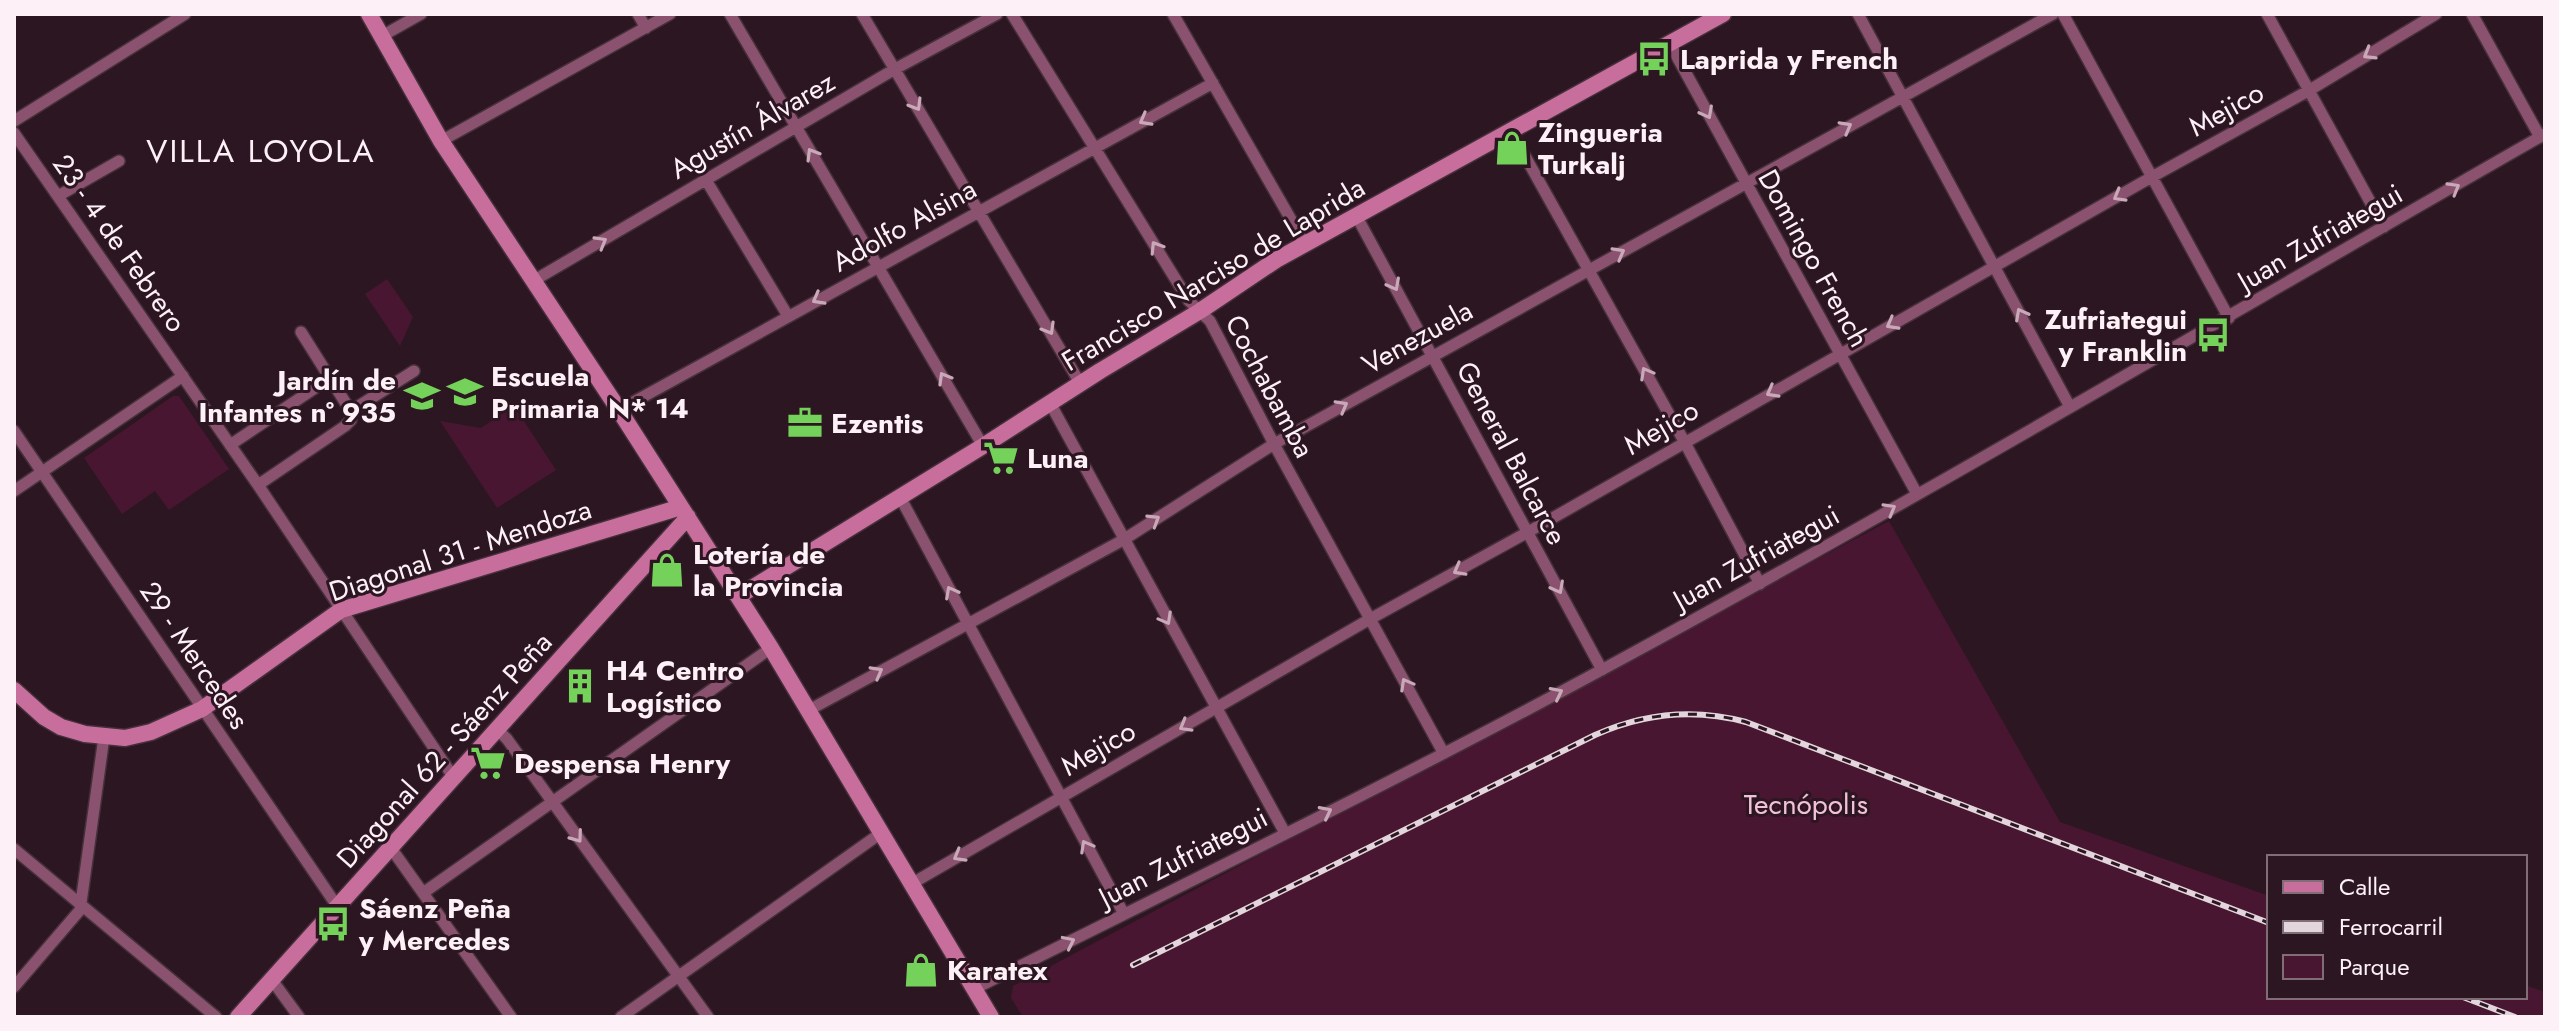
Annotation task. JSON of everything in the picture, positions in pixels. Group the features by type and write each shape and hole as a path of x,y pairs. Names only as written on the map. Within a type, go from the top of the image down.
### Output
{"main road":[{"path":"369,14 441,141 739,596 974,989 986,1015"},
{"name":"Francisco Narciso de Laprida","path":"739,596 1200,311 1276,260 1723,14"},
{"name":"Diagonal 31 - Mendoza","path":"14,690 29,705 61,727 104,737 125,738 151,732 202,709 341,610 684,512"},
{"name":"Diagonal 62 - Sáenz Peña","path":"238,1017 454,778 684,512"}],"street":[{"path":"14,121 185,14"},
{"path":"382,36 421,14"},
{"path":"638,14 646,28"},
{"path":"441,141 670,14"},
{"path":"730,14 983,446"},
{"path":"862,14 1080,383"},
{"name":"Agustín Álvarez","path":"533,281 895,69 997,14"},
{"name":"Cochabamba","path":"1012,14 1189,301 1210,321 1443,752"},
{"path":"1173,14 1305,244"},
{"path":"1858,14 2070,407"},
{"name":"Venezuela","path":"809,710 1123,540 1274,444 2053,14"},
{"path":"2063,14 2229,318"},
{"path":"2267,14 2384,227"},
{"name":"Mejico","path":"911,884 1370,619 2308,91 2436,14"},
{"path":"2472,14 2543,136"},
{"name":"Domingo French","path":"1670,44 1917,494"},
{"name":"Adolfo Alsina","path":"619,410 1213,83"},
{"path":"1511,131 1760,584"},
{"name":"23 - 4 de Febrero","path":"14,133 258,485 454,778"},
{"name":"Juan Zufriategui","path":"974,989 1602,670 2229,318 2543,136"},
{"path":"58,196 119,161"},
{"path":"706,180 788,316"},
{"name":"General Balcarce","path":"1357,217 1602,670"},
{"path":"258,485 351,420 351,411 301,332"},
{"path":"351,411 414,371"},
{"path":"14,491 183,376"},
{"path":"230,445 330,378"},
{"path":"1050,403 1285,833"},
{"name":"29 - Mercedes","path":"14,431 337,906"},
{"path":"900,497 1124,914"},
{"path":"423,893 771,648"},
{"path":"497,729 708,1017"},
{"path":"14,987 77,915 81,906 104,737"},
{"path":"621,1017 881,833"},
{"path":"391,848 511,1017"},
{"path":"14,849 216,1017"},
{"path":"272,980 299,1017"}],"green space":[{"path":"387,279 413,317 400,346 365,294"},
{"path":"173,396 179,396 229,469 169,510 155,491 122,514 84,458"},
{"path":"514,406 556,470 497,508 440,421 481,428"},
{"name":"Tecnópolis","path":"1889,521 2060,822 2267,895 2267,999 2527,999 2527,986 2545,992 2545,1017 1023,1017 1011,998 1013,986"}],"railway":[{"path":"1133,965 1595,735 1632,722 1688,714 1746,722 2267,922"},
{"path":"2468,999 2515,1017"}],"place":[{"name":"Laprida y French","path":"1654,59"},
{"name":"Zingueria Turkalj","path":"1512,148"},
{"name":"Zufriategui y Franklin","path":"2213,335"},
{"name":"Escuela Primaria N* 14","path":"465,392"},
{"name":"Jardín de Infantes nº 935","path":"422,396"},
{"name":"Ezentis","path":"805,423"},
{"name":"Luna","path":"1001,458"},
{"name":"Lotería de la Provincia","path":"667,570"},
{"name":"H4 Centro Logístico","path":"580,686"},
{"name":"Despensa Henry","path":"488,763"},
{"name":"Sáenz Peña y Mercedes","path":"333,924"},
{"name":"Karatex","path":"921,970"}],"district":[{"name":"VILLA LOYOLA","path":"261,151"}]}
